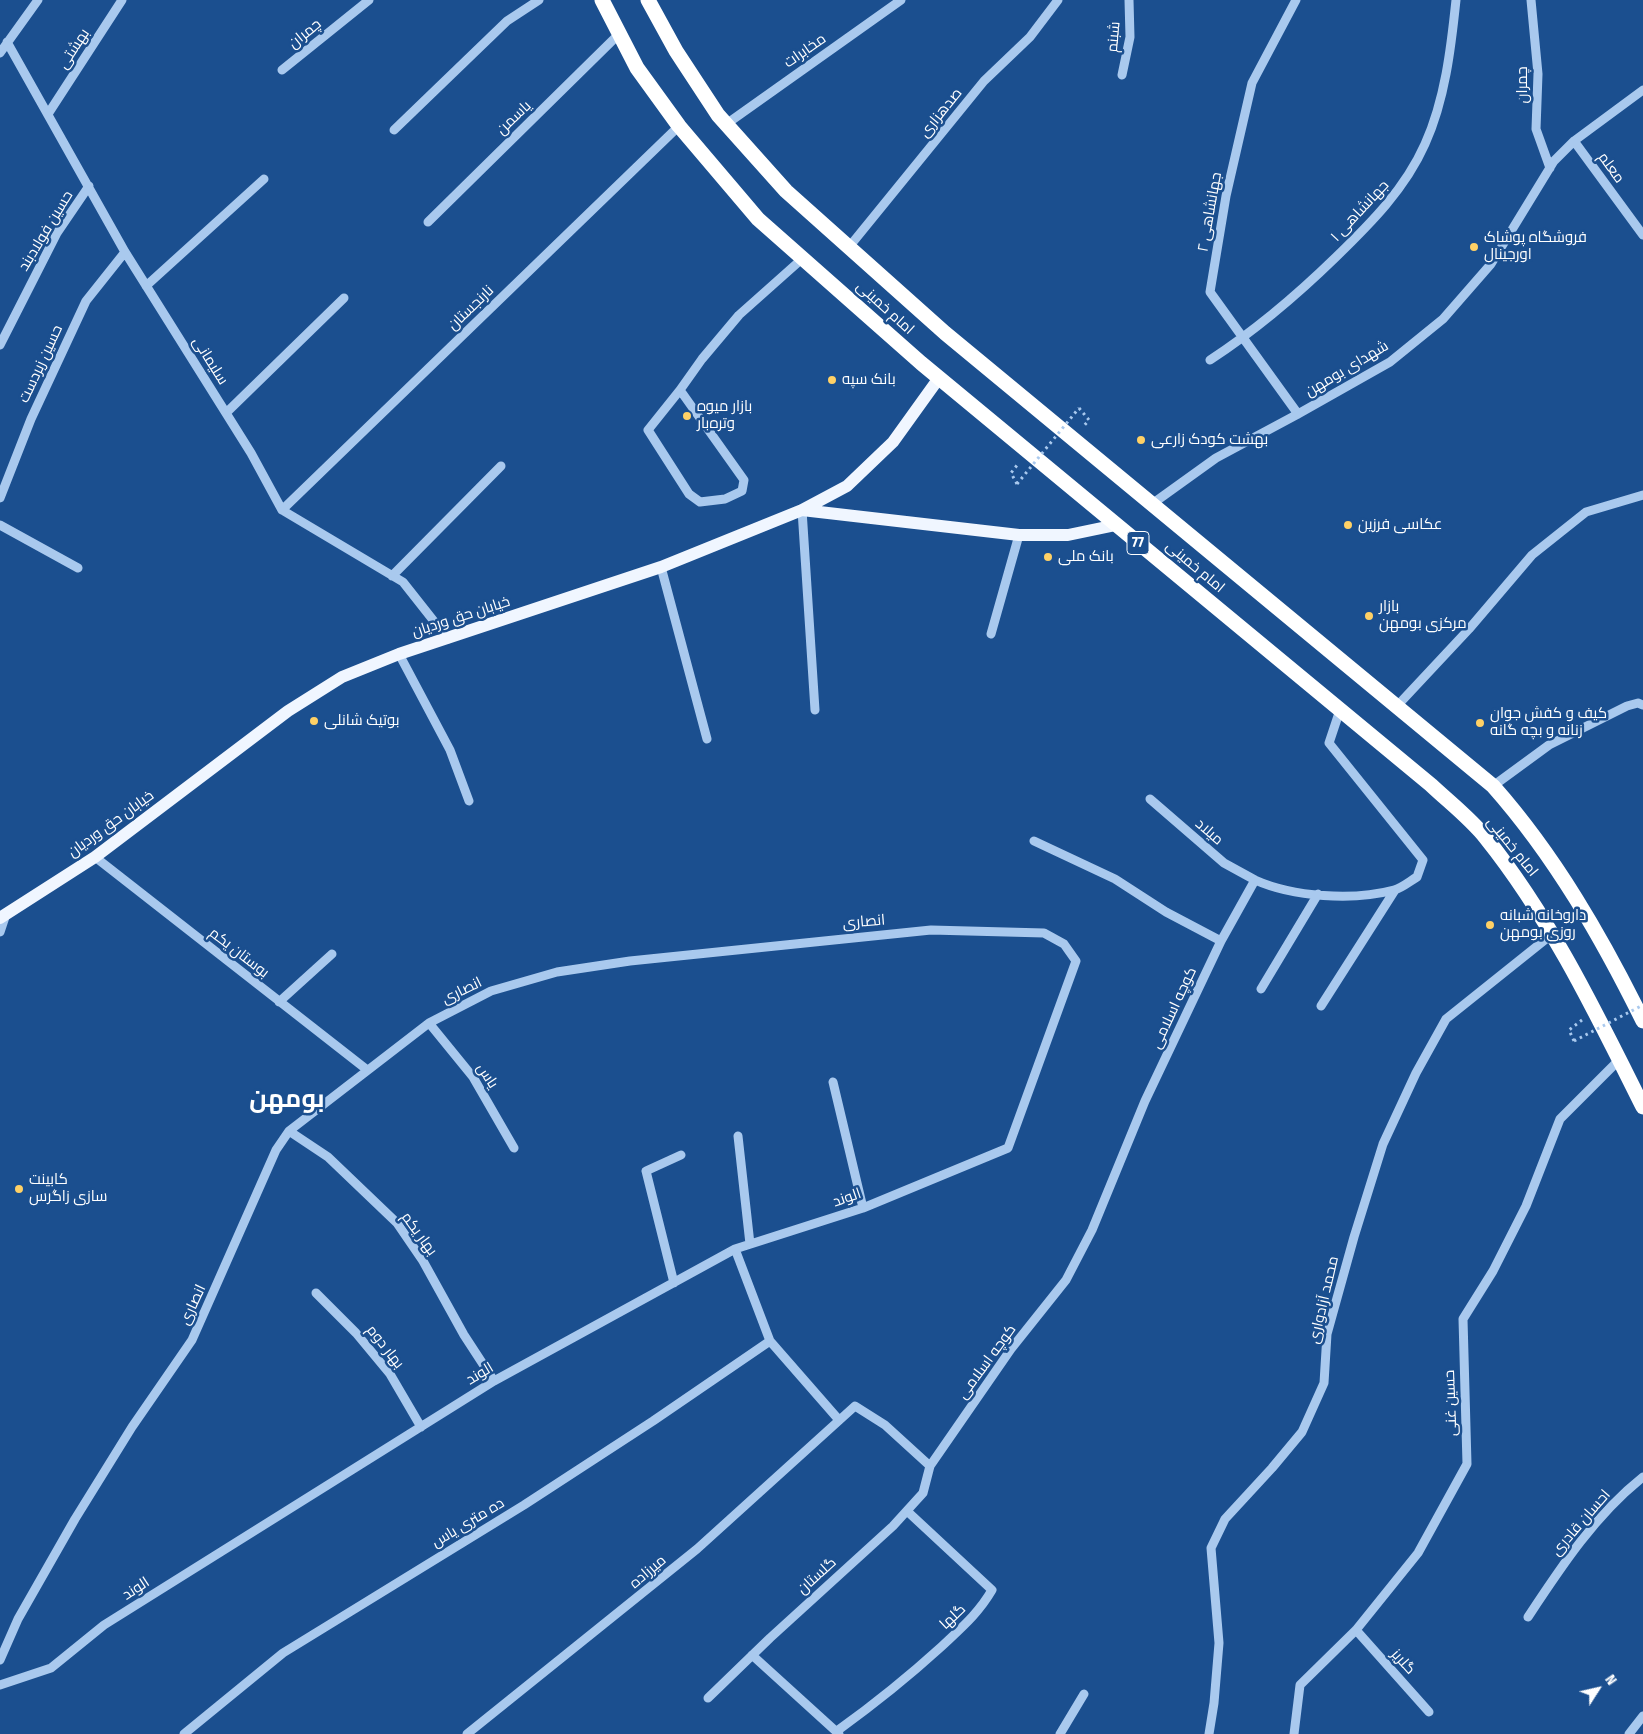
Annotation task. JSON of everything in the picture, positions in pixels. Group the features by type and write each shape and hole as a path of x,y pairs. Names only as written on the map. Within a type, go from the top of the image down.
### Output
{"highway":[{"name":"امام خمینی","path":"602,0 637,68 679,126 758,219 939,378 1431,785 1485,836 1525,891 1552,935 1594,1010 1643,1107"},
{"name":"امام خمینی","path":"648,0 676,51 725,125 786,191 945,333 1493,786 1514,810 1558,869 1601,942 1643,1021"}],"main road":[{"name":"خیابان حق وردیان","path":"3,917 95,857 288,711 342,677 399,654 661,567 802,510 847,486 886,448 939,378"},
{"path":"802,510 1019,535 1068,535 1116,525"}],"street":[{"path":"0,53 6,42 38,0"},
{"name":"بهشتی","path":"48,114 122,0"},
{"name":"چمران","path":"282,70 369,0"},
{"path":"394,130 507,21 539,0"},
{"name":"مخابرات","path":"725,125 901,0"},
{"name":"صدهزاری","path":"849,247 984,81 1030,37 1058,0"},
{"name":"شبنم","path":"1122,75 1130,37 1129,0"},
{"name":"جهانشاهی ۲","path":"1296,0 1252,83 1226,196 1210,292 1298,414"},
{"name":"جهانشاهی ۱","path":"1210,360 1244,338 1307,286 1373,221 1401,187 1425,144 1437,107 1451,48 1456,0"},
{"name":"چمران","path":"1531,0 1538,74 1536,129 1550,168"},
{"name":"یاسمن","path":"428,222 620,34"},
{"name":"سلیمانی","path":"6,42 125,252 226,413 282,510 403,582 448,639"},
{"name":"شهدای بومهن","path":"1152,504 1216,458 1390,362 1443,319 1491,264 1550,168 1574,141 1643,90"},
{"name":"نارنجستان","path":"282,510 679,126"},
{"name":"معلم","path":"1574,141 1643,235"},
{"path":"146,286 264,179"},
{"name":"حسین فولادبند","path":"0,345 57,233 89,186"},
{"name":"حسین زبردست","path":"0,498 31,419 86,301 125,252"},
{"path":"680,390 744,480 742,491 726,498 700,502 689,494 648,430 702,359 739,315 803,258"},
{"path":"226,413 344,298"},
{"path":"392,576 501,466"},
{"path":"1396,706 1469,629 1532,555 1586,512 1643,495"},
{"path":"802,510 816,710"},
{"path":"0,525 78,568"},
{"path":"991,634 1019,535"},
{"path":"661,567 707,739"},
{"path":"399,654 450,750 469,801"},
{"path":"1493,786 1549,745 1627,706 1638,703 1643,705"},
{"path":"1255,880 1275,889 1342,897 1395,890 1417,877 1423,860 1329,743 1340,710"},
{"name":"میلاد","path":"1150,799 1224,863 1255,880"},
{"path":"1034,841 1115,879 1166,912 1221,941"},
{"name":"بوستان یکم","path":"95,857 366,1069"},
{"name":"کوچه اسلامی","path":"930,1466 1012,1349 1066,1280 1092,1230 1145,1101 1221,941 1255,880"},
{"path":"1321,1006 1395,890"},
{"path":"1261,990 1318,894"},
{"path":"0,932 3,917"},
{"name":"انصاری","path":"0,1660 18,1619 75,1519 132,1427 192,1340 276,1150 288,1131 366,1069 429,1023 491,991 557,972 630,960 931,930 1044,933 1064,944 1076,961 1008,1148"},
{"name":"محمد آزادواری","path":"1208,1734 1214,1703 1219,1643 1211,1548 1225,1519 1302,1432 1324,1383 1327,1334 1382,1144 1416,1073 1446,1019 1552,935"},
{"path":"279,1002 332,954"},
{"name":"یاس","path":"429,1023 473,1077 514,1148"},
{"name":"حسین غنی","path":"1294,1734 1300,1685 1356,1630 1418,1553 1467,1464 1463,1319 1493,1271 1526,1206 1560,1119 1619,1060"},
{"path":"833,1082 863,1208"},
{"name":"بهار یکم","path":"288,1131 328,1157 397,1224 423,1261 464,1335 494,1381"},
{"path":"738,1136 750,1244"},
{"name":"الوند","path":"0,1685 50,1668 104,1625 494,1381 736,1249 863,1208 1008,1148"},
{"path":"674,1283 646,1171 681,1154"},
{"path":"736,1249 770,1341 839,1420"},
{"name":"بهار دوم","path":"316,1293 356,1333 390,1374 421,1427"},
{"name":"ده متری یاس","path":"184,1734 283,1652 524,1505 654,1421 770,1341"},
{"name":"میرزاده","path":"466,1734 697,1549 855,1406 885,1425 930,1466"},
{"name":"گلستان","path":"708,1698 907,1511 923,1493 930,1466"},
{"name":"احسان قادری","path":"1528,1617 1572,1551 1631,1486 1643,1477"},
{"name":"گلها","path":"838,1733 930,1657 980,1611 992,1590 907,1511"},
{"name":"گلریز","path":"1356,1630 1429,1712"},
{"path":"752,1655 838,1733"},
{"path":"1060,1734 1084,1694"},
{"path":"1629,1734 1643,1716"}],"path":[{"path":"1011,473 1017,484 1079,408 1089,420"},
{"path":"1569,1030 1574,1041 1643,1005"}],"place":[{"name":"فروشگاه پوشاک اورجینال","path":"1474,247"},
{"name":"بانک سپه","path":"832,380"},
{"name":"بازار میوه وتره‌بار","path":"687,416"},
{"name":"بهشت کودک زارعی","path":"1141,440"},
{"name":"عکاسی فرزین","path":"1348,525"},
{"name":"بانک ملی","path":"1048,557"},
{"name":"بازار مرکزی بومهن","path":"1369,616"},
{"name":"بوتیک شانلی","path":"314,721"},
{"name":"کیف و کفش جوان زنانه و بچه گانه","path":"1480,723"},
{"name":"داروخانه شبانه روزی بومهن","path":"1490,925"},
{"name":"کابینت سازی زاگرس","path":"19,1189"}],"district":[{"name":"بومهن","path":"287,1100"}]}
